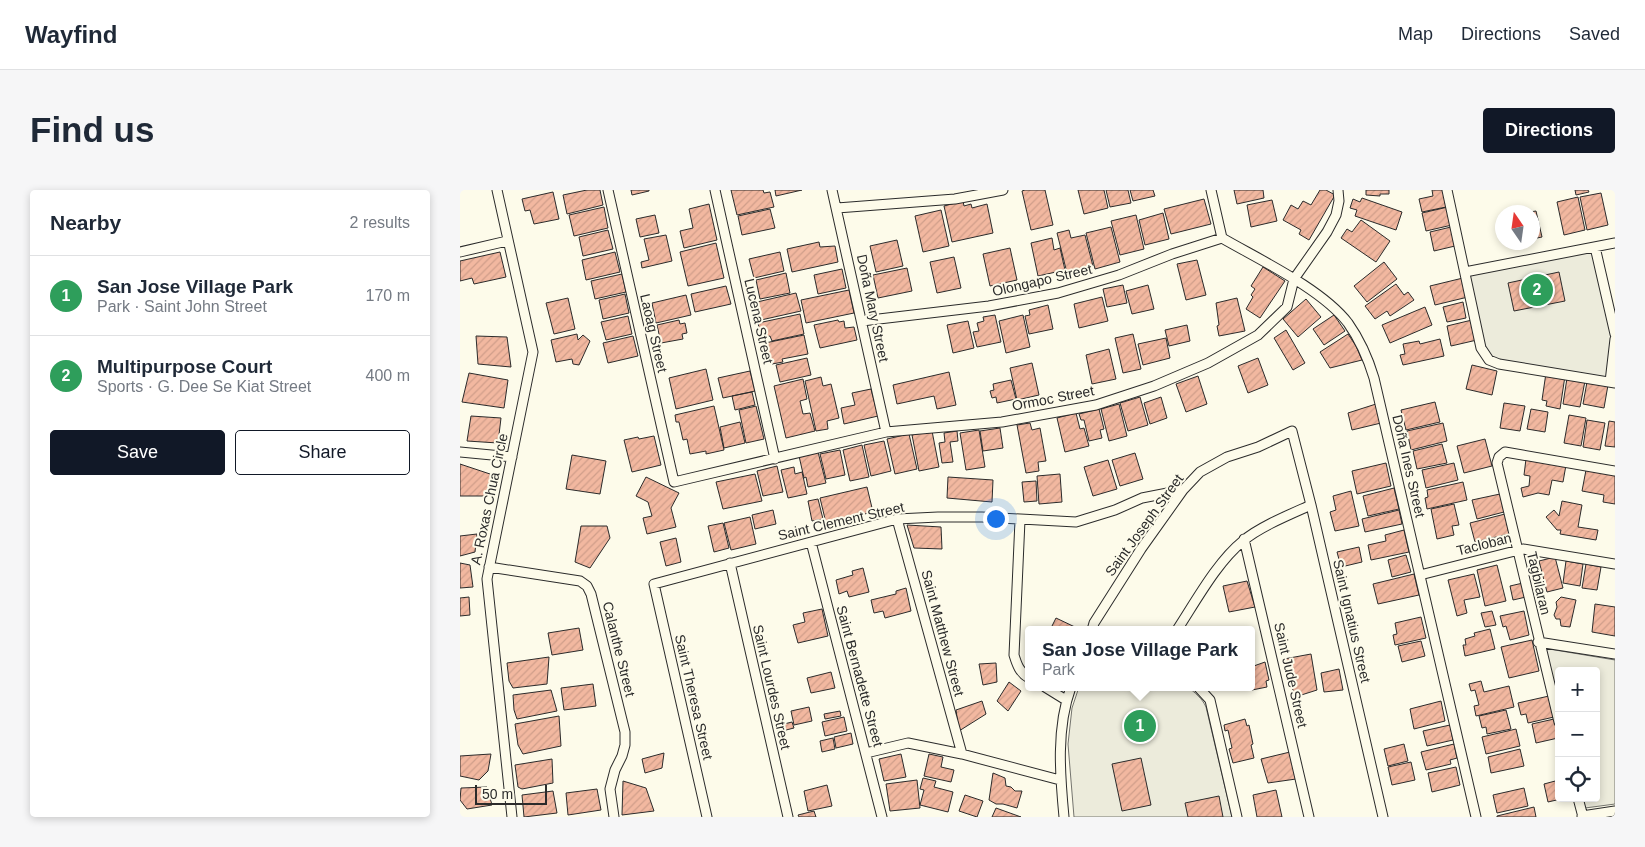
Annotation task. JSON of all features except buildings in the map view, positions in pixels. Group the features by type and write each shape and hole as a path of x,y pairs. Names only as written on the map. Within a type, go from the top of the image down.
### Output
{"street":[{"name":"A. Roxas Chua Circle","path":"497,190 533,352 487,579 512,817"},
{"name":"Laoag Street","path":"608,190 674,482"},
{"name":"Lucena Street","path":"714,190 775,459"},
{"name":"Doña Mary Street","path":"832,190 886,432"},
{"path":"837,208 955,199 1003,190"},
{"path":"1211,190 1222,238"},
{"name":"Ormoc Street","path":"674,482 886,432 1019,420 1096,405 1154,386 1208,362 1258,334 1287,307 1294,279 1327,232 1336,215 1339,201 1338,190"},
{"path":"1447,190 1481,348 1489,360 1499,364 1612,383 1615,339"},
{"name":"Doña Ines Street","path":"1222,238 1294,279 1333,306 1348,323 1365,352 1374,378 1476,817"},
{"name":"Olongapo Street","path":"862,321 989,306 1058,293 1119,275 1172,254 1222,238"},
{"path":"460,252 507,240"},
{"path":"1466,272 1615,243"},
{"path":"1595,247 1615,334"},
{"name":"Saint Joseph Street","path":"1093,626 1141,549 1183,490 1200,472 1227,457 1258,447 1292,431"},
{"name":"Saint Ignatius Street","path":"1292,431 1311,505 1383,817"},
{"path":"460,452 512,457"},
{"name":"Tagbilaran","path":"1556,712 1538,642 1497,463 1499,457 1505,452 1615,471"},
{"name":"Saint Clement Street","path":"654,584 897,519 982,517 1076,522 1115,510 1142,498 1183,490"},
{"path":"1180,626 1227,555 1244,539 1278,520 1311,505"},
{"name":"Saint Matthew Street","path":"897,519 962,754"},
{"path":"1020,520 1014,656 1017,666 1025,676"},
{"name":"Saint Jude Street","path":"1244,539 1309,817"},
{"name":"Saint Bernadette Street","path":"812,542 882,817"},
{"name":"Tacloban","path":"1420,575 1517,549 1615,564"},
{"name":"Saint Lourdes Street","path":"730,563 788,817"},
{"name":"Calanthe Street","path":"489,566 580,581 588,586 625,732 625,745 610,789 614,817"},
{"name":"Saint Theresa Street","path":"654,584 707,817"},
{"path":"1538,642 1615,654"},
{"path":"1051,691 1066,700"},
{"path":"1064,817 1060,780 1061,742 1066,700 1069,691"},
{"path":"1202,691 1210,700 1236,817"},
{"path":"866,753 908,744 962,754 1060,780"},
{"path":"1579,802 1582,817 1615,811"}],"shaded area":[{"path":"1595,249 1614,331 1608,382 1500,363 1482,350 1466,275"},
{"path":"1543,648 1615,660 1615,804 1585,808 1584,802 1600,802 1600,667 1555,667 1555,692"},
{"path":"1078,691 1193,691 1206,707 1232,817 1074,817 1068,744 1072,708"}],"place":[{"name":"Multipurpose Court","path":"1537,290"},
{"name":"San Jose Village Park","path":"1140,726"}]}
